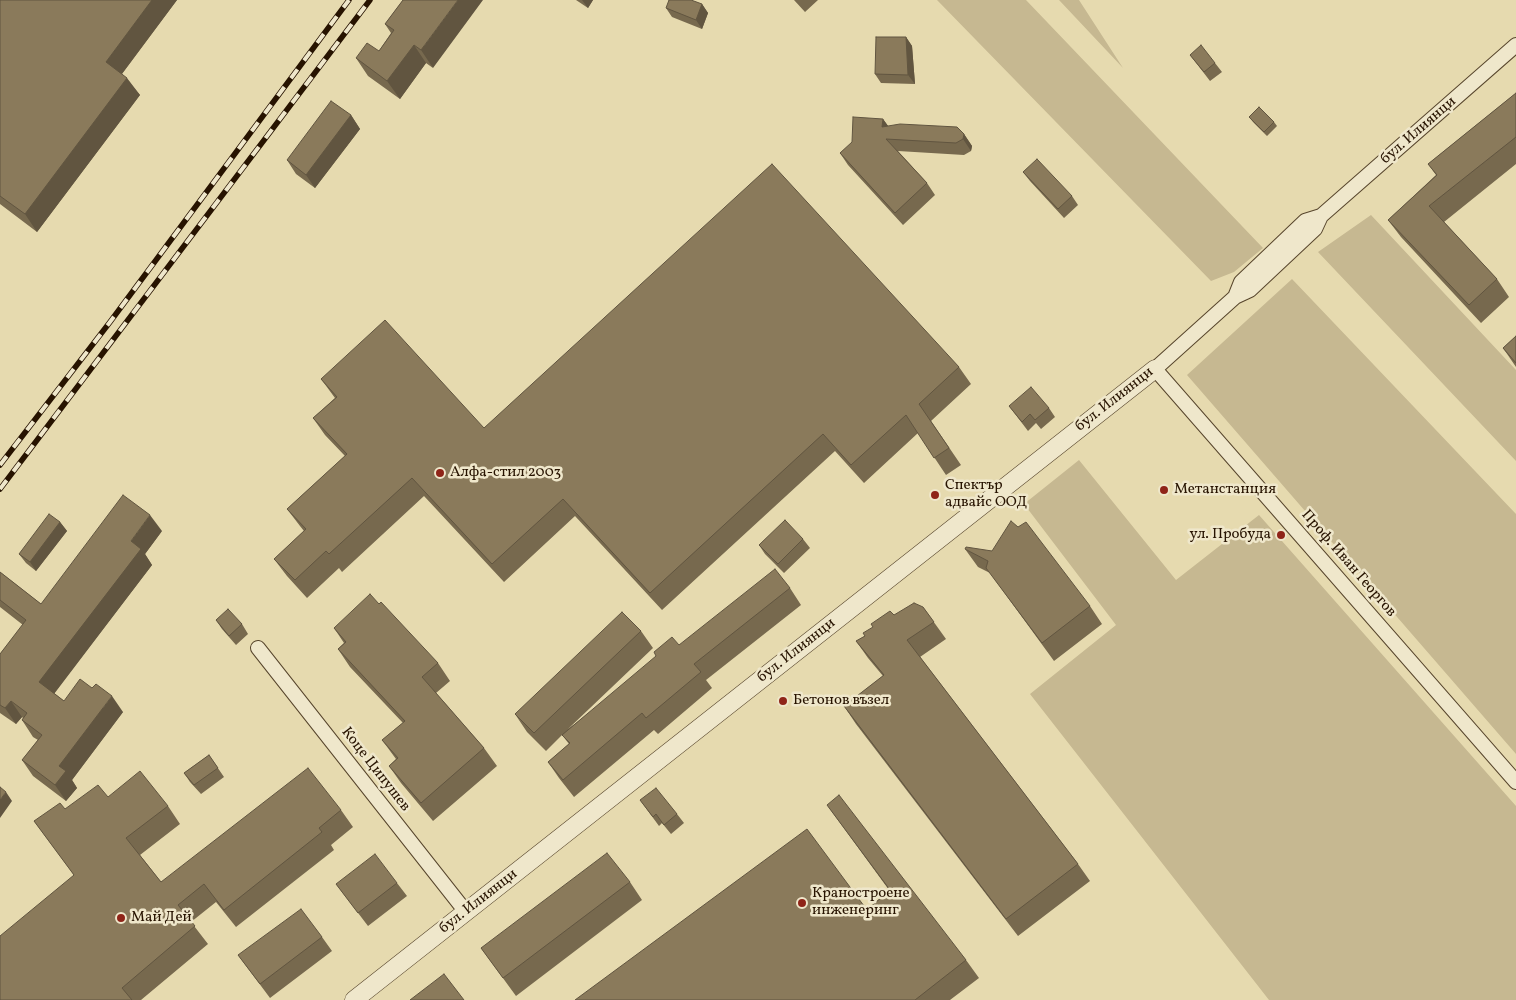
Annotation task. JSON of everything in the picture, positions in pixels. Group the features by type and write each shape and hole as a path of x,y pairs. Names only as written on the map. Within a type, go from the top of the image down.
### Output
{"street":[{"name":"бул. Илиянци","path":"354,1000 1155,369 1235,297 1250,290 1315,229 1321,216 1516,45"},
{"name":"Проф. Иван Георгов","path":"1155,369 1516,782"},
{"name":"Коце Ципушев","path":"258,648 466,912"}],"shaded area":[{"path":"937,0 1026,0 1263,248 1234,272 1211,281"},
{"path":"1059,0 1079,0 1123,68"},
{"path":"1371,215 1516,370 1516,461 1318,252"},
{"path":"1292,279 1516,514 1516,754 1187,375"},
{"path":"1079,460 1176,580 1259,515 1516,806 1516,1000 1269,1000 1030,694 1116,625 1024,504"}],"building":[{"path":"0,0 152,0 106,62 127,78 25,214 0,196"},
{"path":"403,0 458,0 421,50 414,45 387,81 356,58 367,43 379,51 394,30 385,24"},
{"path":"669,0 691,0 702,4 696,20 666,8"},
{"path":"876,37 906,37 908,75 875,74"},
{"path":"1201,45 1215,63 1204,72 1190,55"},
{"path":"1516,93 1516,137 1429,206 1497,279 1469,305 1388,220 1437,175 1428,164"},
{"path":"331,101 351,115 306,175 287,160"},
{"path":"1259,107 1274,122 1264,132 1249,117"},
{"path":"853,117 883,119 882,127 900,124 957,127 964,134 963,139 956,143 886,139 927,183 895,213 840,153 852,142"},
{"path":"1037,159 1072,196 1058,209 1023,172"},
{"path":"772,164 959,367 919,404 949,448 934,458 906,415 851,465 823,434 650,593 563,499 492,564 412,478 329,554 326,551 295,580 274,559 306,529 287,509 347,454 313,418 337,397 321,379 385,320 484,428"},
{"path":"1516,336 1516,363 1503,348"},
{"path":"1031,387 1049,408 1035,420 1030,414 1022,422 1009,406"},
{"path":"123,495 150,515 131,541 141,549 39,682 64,701 80,679 92,688 96,684 112,696 59,766 66,771 55,785 22,760 42,735 22,720 27,713 11,701 5,708 0,705 0,654 26,620 0,600 0,572 41,604"},
{"path":"49,514 60,522 30,562 19,554"},
{"path":"785,520 803,539 778,564 759,545"},
{"path":"1011,521 1018,527 1026,522 1090,606 1042,643 986,568 988,561 965,549 966,547 992,551"},
{"path":"775,569 790,588 694,664 701,672 646,718 642,713 563,780 548,762 570,743 562,735 656,656 654,652 672,637 679,645"},
{"path":"370,594 379,604 381,602 438,663 422,677 484,748 421,803 389,766 398,758 382,740 405,721 338,649 346,642 334,628"},
{"path":"914,603 923,607 934,622 907,640 1078,864 1006,919 844,706 884,675 856,641 865,636 863,633 873,627 871,624 890,611 894,615"},
{"path":"228,609 242,624 229,636 216,620"},
{"path":"622,612 641,631 534,733 515,714"},
{"path":"209,755 218,768 194,785 184,773"},
{"path":"308,768 341,810 319,828 322,832 224,910 204,884 178,905 195,926 122,988 132,1000 0,1000 0,936 74,875 34,821 60,803 65,809 98,785 108,797 140,771 168,806 126,838 161,882"},
{"path":"0,787 6,792 0,800"},
{"path":"656,788 677,814 664,825 656,814 653,817 640,800"},
{"name":"Краностроене инженеринг","path":"839,795 966,960 915,1000 575,1000 807,829 867,910 890,890 827,805"},
{"path":"607,853 630,882 503,978 481,948"},
{"path":"375,854 397,883 358,913 336,884"},
{"path":"301,909 322,937 260,984 238,955"},
{"path":"444,974 464,1000 410,1000"}],"railway":[{"path":"0,465 110,322 349,0"},
{"path":"0,489 370,0"}],"place":[{"name":"Алфа-стил 2003","path":"440,473"},
{"name":"Метанстанция","path":"1164,490"},
{"name":"Спектър адвайс ООД","path":"935,495"},
{"name":"ул. Пробуда","path":"1281,535"},
{"name":"Бетонов възел","path":"783,701"},
{"name":"Краностроене инженеринг","path":"802,903"},
{"name":"Май Дей","path":"121,918"}]}
